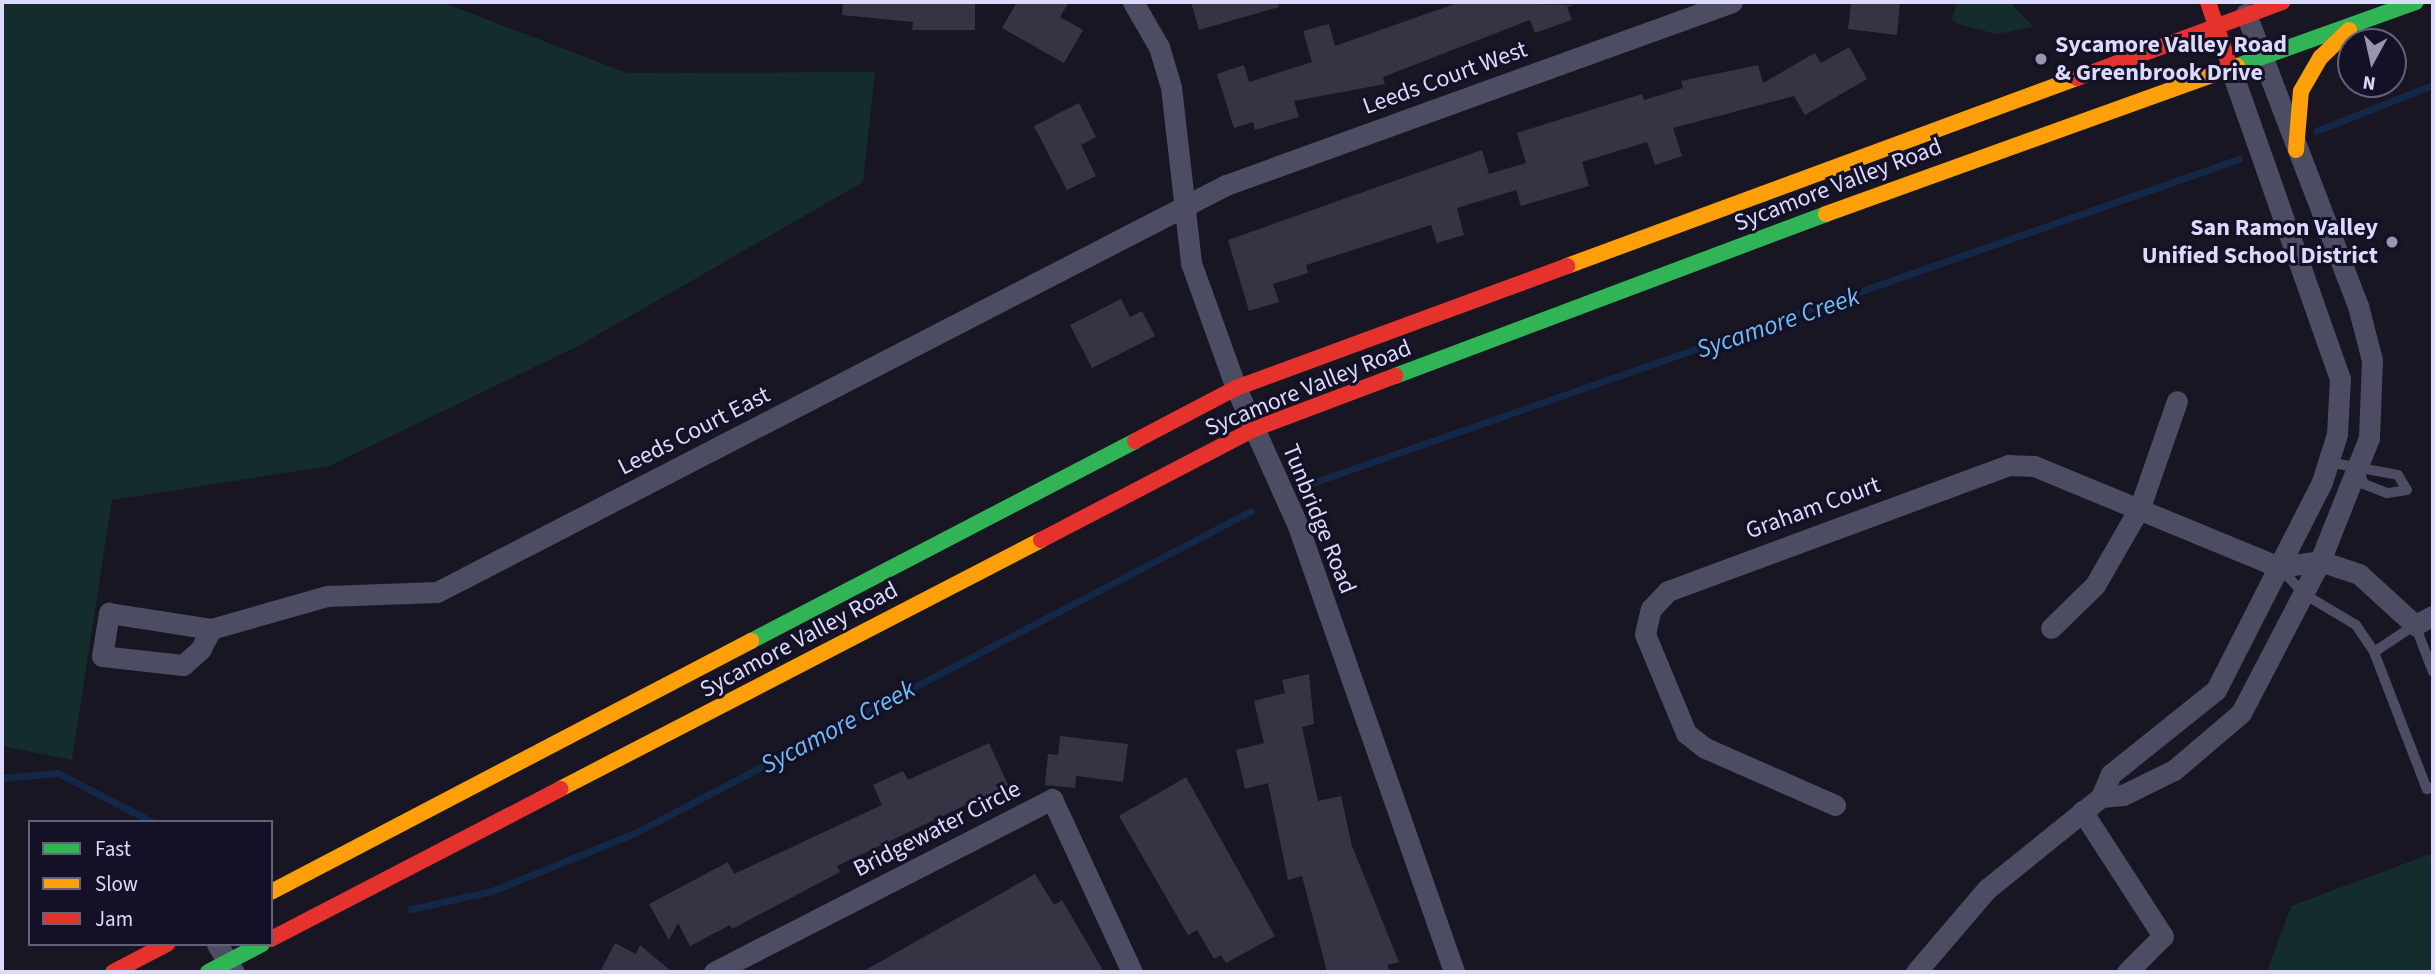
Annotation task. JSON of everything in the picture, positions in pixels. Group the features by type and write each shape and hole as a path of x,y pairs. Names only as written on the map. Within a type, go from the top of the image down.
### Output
{"main road":[{"path":"2208,2 2231,67"},
{"name":"Sycamore Valley Road","path":"273,891 1236,388 2216,25 2244,8 2281,2"},
{"name":"Sycamore Valley Road","path":"273,938 1254,429 2231,67 2416,2"},
{"path":"2295,150 2301,91 2321,57 2354,24"},
{"path":"113,972 163,946"},
{"path":"221,963 258,946"}],"street":[{"name":"Tunbridge Road","path":"1133,2 1159,47 1171,87 1181,213 1191,264 1236,388 1298,526 1454,972"},
{"name":"Leeds Court West","path":"1181,213 1226,185 1732,2"},
{"path":"1916,972 1987,889 2082,811 2101,797 2123,795 2210,746 2270,666 2320,561 2369,438 2372,360 2358,306 2295,150 2244,8"},
{"path":"2101,797 2110,774 2217,690 2328,462 2340,399 2330,336 2231,67"},
{"name":"Leeds Court East","path":"211,629 183,665 102,656 109,614 211,629 327,596 437,592 1181,213"},
{"path":"2051,628 2095,586 2140,507 2177,401"},
{"name":"Graham Court","path":"1835,806 1705,748 1686,733 1645,634 1651,609 1668,591 2008,465 2034,466 2140,507 2279,567"},
{"path":"2279,567 2320,561 2359,574 2424,620"},
{"name":"Bridgewater Circle","path":"714,972 1052,799 1132,972"},
{"path":"2082,811 2163,936 2127,972"}],"lane":[{"path":"2328,462 2358,470"},
{"path":"2279,567 2304,594 2356,625 2374,652 2427,789 2433,786"},
{"path":"2374,652 2424,620 2433,672"}],"green space":[{"path":"2,2 441,2 627,73 875,72 863,182 580,345 329,466 112,500 72,760 2,746"},
{"path":"1957,2 2010,2 2033,27 1996,34 1958,24 1952,19"},
{"path":"2433,853 2433,972 2267,972 2291,906"}],"building":[{"path":"843,2 975,2 975,30 912,30 913,22 842,15"},
{"path":"1017,2 1069,2 1060,17 1083,30 1064,63 1002,28"},
{"path":"1191,2 1278,2 1279,7 1199,30"},
{"path":"1460,2 1574,5 1567,7 1572,20 1535,33 1530,20 1383,77 1385,84 1294,101 1299,117 1255,130 1253,122 1234,128 1217,74 1244,65 1249,82 1312,62 1303,31 1329,24 1335,46"},
{"path":"1851,2 1900,2 1897,35 1848,29"},
{"path":"1849,47 1867,79 1805,115 1794,96 1673,128 1682,156 1655,165 1647,142 1582,162 1589,186 1521,206 1516,190 1457,208 1464,235 1437,243 1431,225 1306,265 1308,273 1273,284 1279,302 1249,311 1228,240 1482,150 1489,174 1526,163 1517,133 1642,94 1644,100 1683,88 1681,81 1758,65 1763,83 1815,53 1821,63"},
{"path":"1079,103 1096,137 1081,145 1096,176 1067,190 1034,126"},
{"path":"1121,299 1130,317 1142,311 1155,336 1092,368 1070,325"},
{"path":"1309,674 1314,724 1302,727 1318,801 1341,796 1352,846 1399,962 1387,965 1390,972 1327,972 1302,876 1288,880 1268,783 1245,789 1236,750 1264,743 1254,701 1285,693 1282,680"},
{"path":"1060,736 1128,744 1123,782 1076,776 1075,788 1045,785 1048,754 1058,755"},
{"path":"989,743 1008,785 837,866 840,872 732,929 730,925 690,946 678,923 669,940 649,904 728,862 734,874 882,805 873,785 903,771 908,780"},
{"path":"1186,777 1275,936 1226,963 1221,955 1214,959 1197,930 1188,935 1119,816"},
{"path":"1035,874 1054,905 1062,900 1104,972 862,972"},
{"path":"615,943 636,954 640,945 672,972 600,972"}],"waterway":[{"name":"Sycamore Creek","path":"2316,131 2433,85"},
{"name":"Sycamore Creek","path":"1315,482 2239,159"},
{"name":"Sycamore Creek","path":"411,909 492,891 635,833 1251,511"},
{"name":"Sycamore Creek","path":"2,778 58,773 148,820"}],"traffic: fast":[{"path":"2237,66 2416,2"},
{"path":"1395,376 1826,214"},
{"path":"751,641 1135,441"},
{"path":"208,972 258,946"}],"traffic: slow":[{"path":"2296,150 2301,91 2321,57 2337,42"},
{"path":"1826,214 2237,66"},
{"path":"1567,266 2077,78"},
{"path":"560,789 1041,540"},
{"path":"273,891 751,641"}],"traffic: jam":[{"path":"2208,2 2230,67"},
{"path":"2077,78 2282,2"},
{"path":"1135,441 1236,388 1567,266"},
{"path":"1041,540 1254,429 1395,376"},
{"path":"273,938 560,789"},
{"path":"113,972 163,946"}],"place":[{"name":"Sycamore Valley Road & Greenbrook Drive","path":"2041,59"},
{"name":"San Ramon Valley Unified School District","path":"2392,242"}]}
